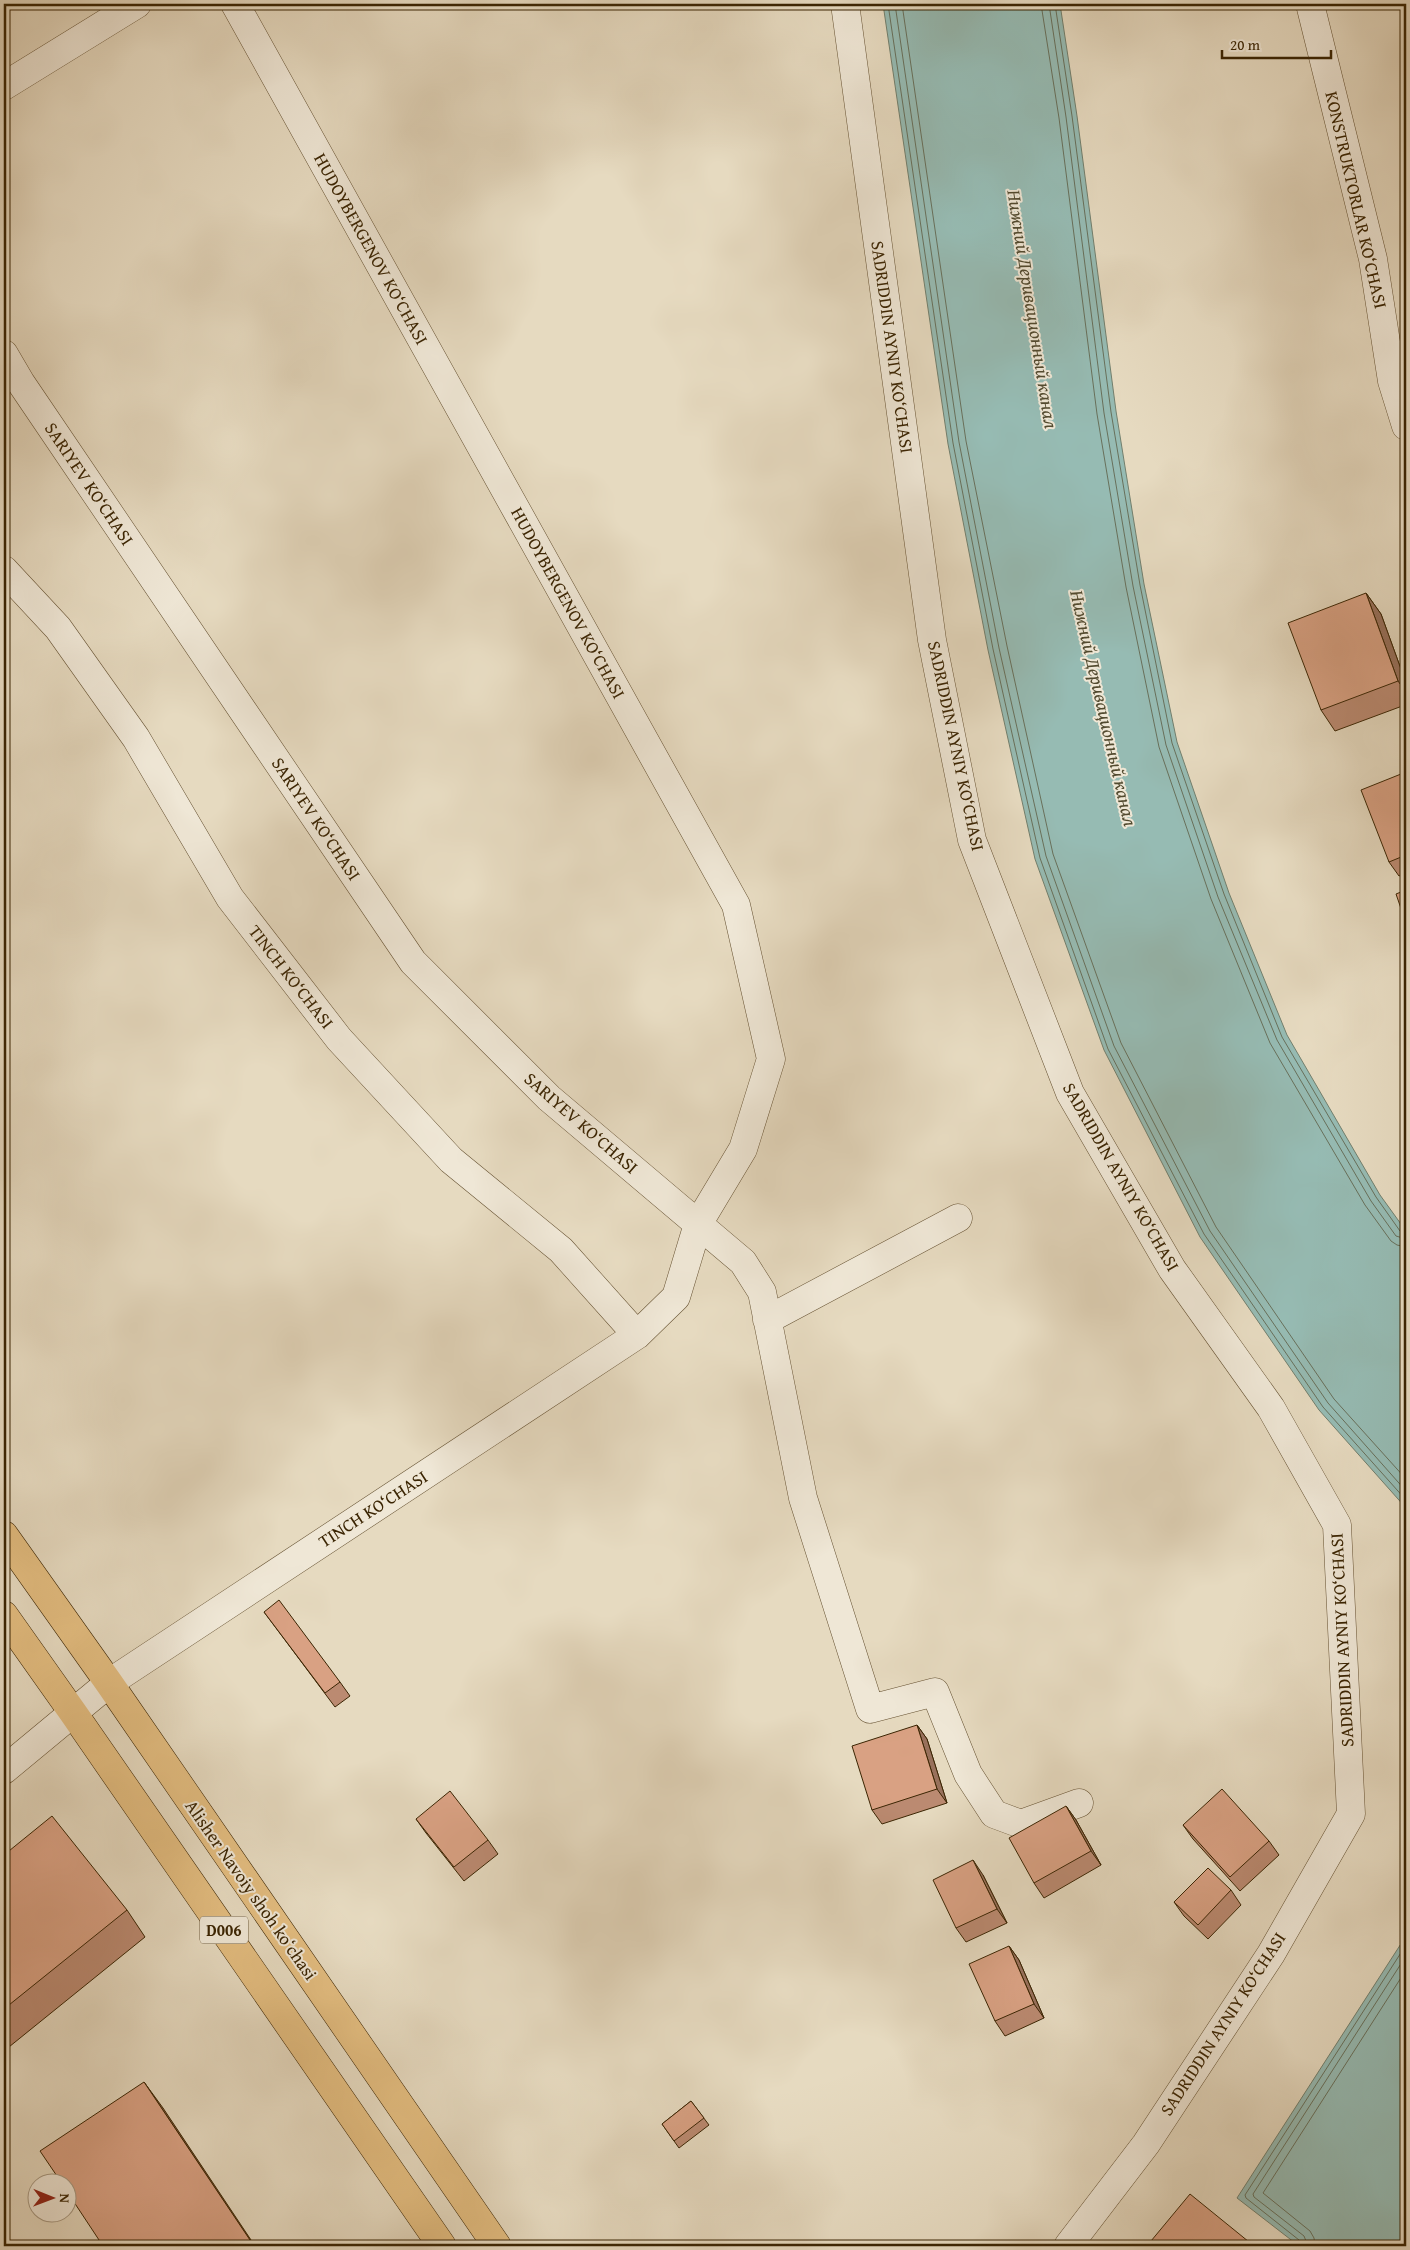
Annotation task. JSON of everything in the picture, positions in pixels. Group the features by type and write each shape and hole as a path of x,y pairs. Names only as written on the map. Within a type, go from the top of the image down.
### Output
{"main road":[{"name":"Alisher Navoiy shoh koʻchasi","path":"4,1535 497,2246"},
{"name":"D006","path":"4,1616 74,1714 442,2246"}],"street":[{"path":"4,86 137,4"},
{"name":"HUDOYBERGENOV KO‘CHASI","path":"235,4 736,905 771,1059 743,1149 698,1224"},
{"name":"SADRIDDIN AYNIY KO‘CHASI","path":"845,4 932,640 972,840 1070,1092 1172,1269 1270,1408 1337,1525 1351,1814 1271,1954 1146,2144 1068,2246"},
{"name":"KONSTRUKTORLAR KO‘CHASI","path":"1310,4 1373,259 1392,381 1406,426"},
{"name":"SARIYEV KO‘CHASI","path":"4,354 38,408 413,962 549,1098 743,1262 762,1292 803,1498 870,1709 935,1692 968,1774 994,1814 1021,1824 1079,1803"},
{"name":"TINCH KO‘CHASI","path":"4,570 58,628 136,738 230,898 339,1039 451,1160 561,1250 637,1335"},
{"path":"768,1320 958,1218"},
{"name":"TINCH KO‘CHASI","path":"4,1770 109,1684 637,1335 676,1296 698,1224"}],"water":[{"name":"Нижний Деривационный канал","path":"883,4 1060,4 1077,116 1116,411 1144,584 1177,742 1229,893 1287,1035 1380,1195 1406,1231 1406,1508 1319,1410 1200,1237 1104,1050 1035,859 988,650 948,444"},
{"path":"1406,1936 1406,2246 1299,2246 1237,2198"}],"building":[{"path":"1366,593 1398,681 1321,710 1288,623"},
{"path":"1406,687 1406,708 1401,688"},
{"path":"1406,772 1406,855 1389,862 1361,790"},
{"path":"1406,890 1406,923 1396,894"},
{"path":"279,1600 340,1682 325,1693 264,1612"},
{"path":"917,1725 937,1789 872,1810 852,1746"},
{"path":"1222,1789 1269,1841 1230,1877 1183,1825"},
{"path":"450,1791 488,1840 454,1867 416,1819"},
{"path":"1066,1806 1091,1851 1034,1883 1009,1838"},
{"path":"52,1816 127,1910 4,2009 4,1855"},
{"path":"973,1860 997,1909 956,1928 933,1880"},
{"path":"1208,1868 1231,1890 1198,1925 1174,1902"},
{"path":"1009,1946 1034,2004 995,2021 969,1964"},
{"path":"144,2082 254,2246 103,2246 78,2208 78,2172 54,2172 40,2151"},
{"path":"691,2101 704,2118 674,2141 662,2124"},
{"path":"1190,2194 1254,2246 1157,2246 1151,2241"}]}
